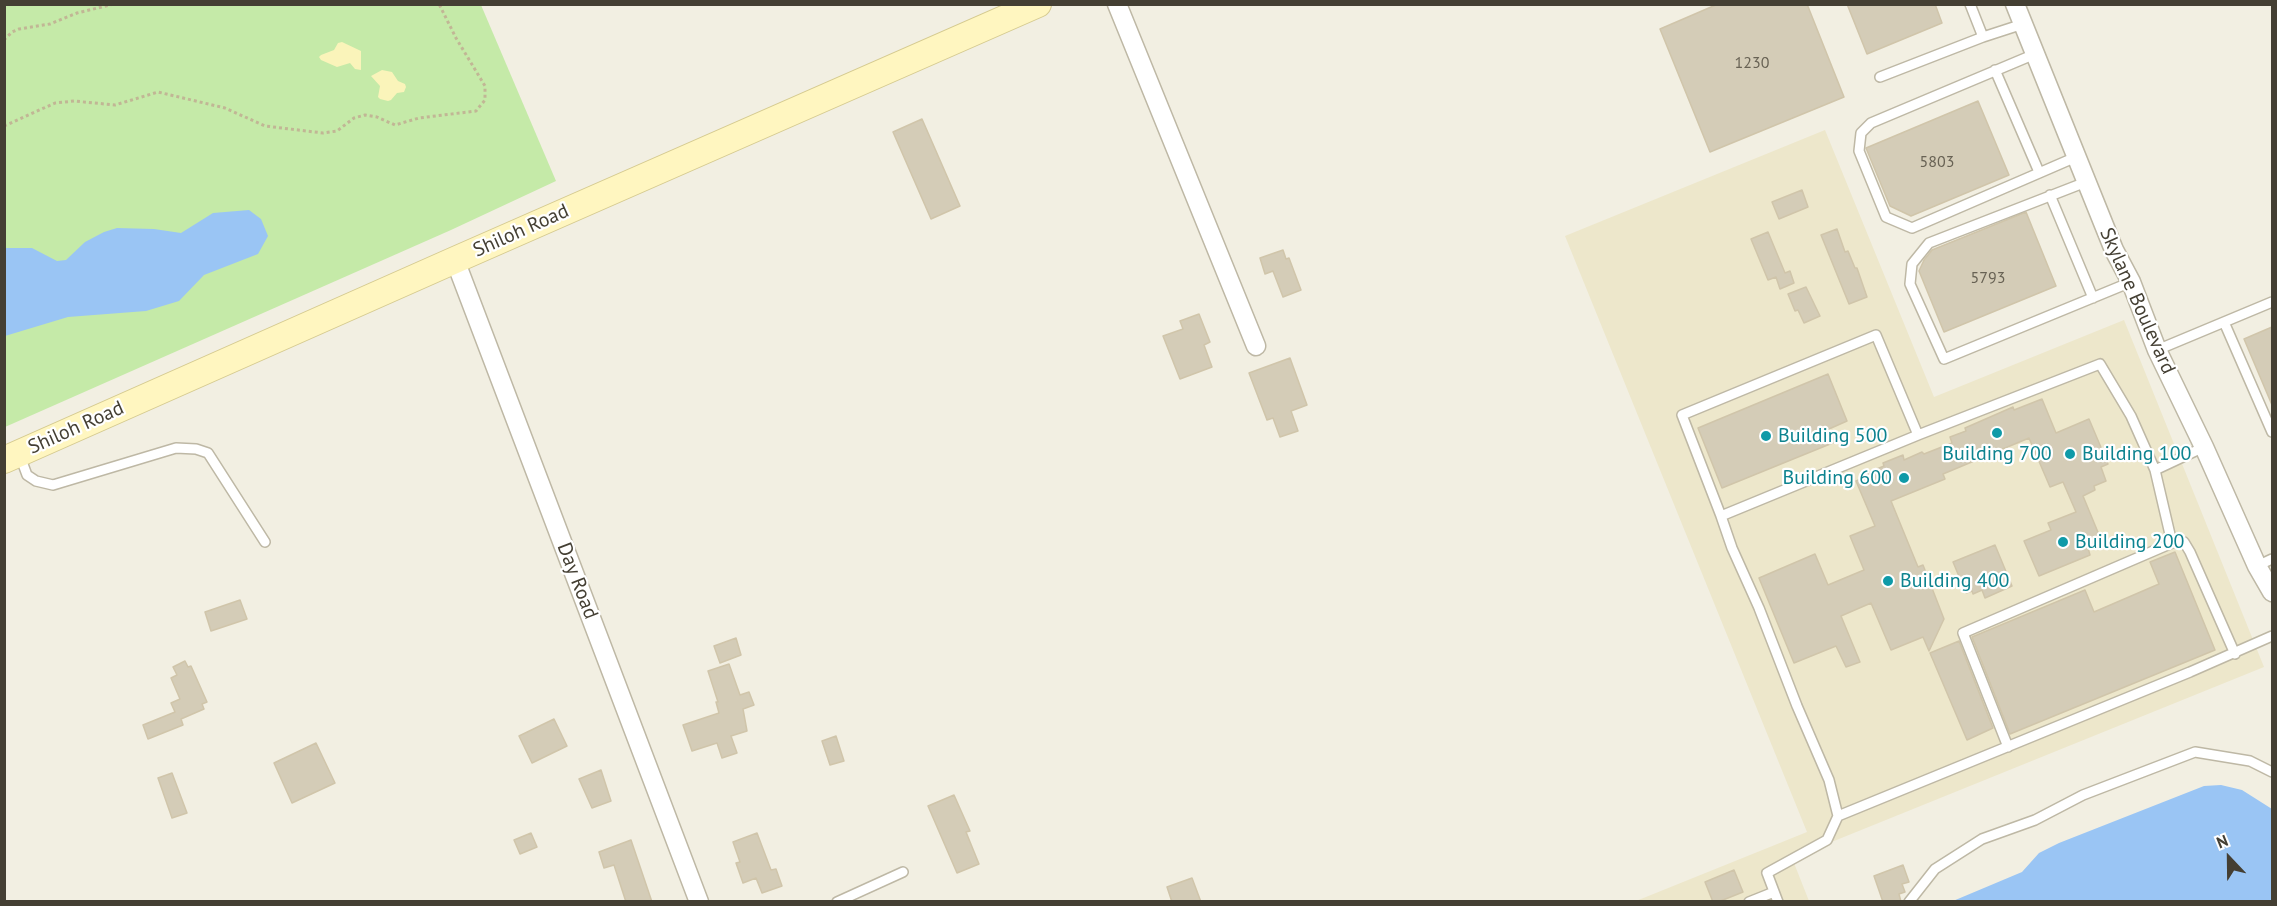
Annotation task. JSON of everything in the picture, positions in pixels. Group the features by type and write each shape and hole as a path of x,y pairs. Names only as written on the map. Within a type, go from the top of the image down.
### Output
{"main road":[{"name":"Shiloh Road","path":"12,457 1038,4"}],"street":[{"path":"1117,4 1256,346"},
{"name":"Skylane Boulevard","path":"2015,4 2114,250 2132,282 2157,350 2204,447 2265,563 2272,592"},
{"name":"Day Road","path":"455,260 699,902"}],"lane":[{"path":"1970,4 1983,37"},
{"path":"1880,77 2023,24"},
{"path":"2035,54 1871,123 1861,133 1859,152 1886,217 1912,228 2076,157"},
{"path":"1995,70 2039,172"},
{"path":"2086,182 1929,243 1912,264 1910,284 1944,359 2132,282"},
{"path":"2050,195 2093,298"},
{"path":"1941,217 1947,236"},
{"path":"2157,350 2272,302"},
{"path":"2224,322 2272,432"},
{"path":"1749,902 1776,897 1767,873 1827,840 1838,816 1829,780 1732,548 1682,415 1876,335 1918,435"},
{"path":"1721,516 1918,435 2100,364 2131,416 2155,470 2172,543"},
{"path":"2155,470 2204,447"},
{"path":"12,457 27,475 36,481 53,485 176,448 196,449 208,453 265,542"},
{"path":"2008,747 1963,633 2172,543 2184,542 2190,552 2235,654"},
{"path":"1838,816 2235,654 2272,636"},
{"path":"1909,902 1935,869 1982,839 2035,820 2084,795 2195,752 2250,761 2272,772"},
{"path":"837,902 903,872"}],"path":[{"path":"4,40 19,29 50,24 77,13 114,4"},
{"path":"4,126 55,103 74,101 115,105 158,93 168,93 225,108 265,126 324,134 337,131 354,118 365,115 376,117 395,126 419,118 476,111 484,99 485,86 456,38 439,4"}],"shaded area":[{"path":"1825,130 1934,397 2124,320 2264,667 1792,858 1809,901 1636,901 1807,832 1565,236"}],"green space":[{"path":"5,5 481,5 556,181 451,230 5,427"}],"sand":[{"path":"342,42 361,51 361,70 355,69 350,63 337,67 321,60 319,57 321,55 334,50 338,43"},
{"path":"382,70 392,72 406,87 404,92 397,93 388,101 378,97 380,86 371,76"}],"water":[{"path":"249,210 261,219 268,236 258,254 204,275 179,301 146,311 68,317 5,336 5,248 32,248 57,261 66,260 85,242 117,228 154,229 181,233 213,213"},
{"path":"2221,785 2242,790 2272,809 2272,901 1953,901 2022,872 2039,853 2059,843 2204,786"}],"building":[{"path":"1718,4 1807,4 1844,97 1710,152 1660,29"},
{"path":"1847,4 1935,4 1942,23 1867,54"},
{"path":"1978,101 2009,175 1911,216 1890,206 1866,148"},
{"path":"922,119 960,206 931,219 893,132"},
{"path":"1802,190 1808,207 1779,219 1772,202"},
{"path":"2026,212 2056,286 1944,332 1919,271 1924,260 1932,250"},
{"path":"1837,229 1845,252 1848,251 1857,268 1867,297 1849,304 1821,235"},
{"path":"1768,232 1785,273 1790,271 1794,283 1780,289 1776,277 1768,280 1751,239"},
{"path":"1283,250 1286,259 1289,258 1301,290 1283,297 1273,271 1265,274 1260,258"},
{"path":"1806,287 1820,316 1804,323 1798,310 1795,311 1788,294"},
{"path":"1199,314 1210,342 1204,345 1212,367 1180,379 1163,336 1183,329 1180,321"},
{"path":"2272,327 2272,405 2244,339"},
{"path":"1290,358 1307,405 1291,411 1298,431 1280,437 1273,418 1267,420 1249,373"},
{"name":"Building 500","path":"1828,374 1847,421 1829,429 1835,442 1722,488 1698,428"},
{"path":"2042,399 2056,433 2089,419 2108,464 2101,467 2106,481 2094,486 2095,490 2083,496 2102,542 2088,548 2090,555 2039,576 2024,541 2051,530 2048,523 2076,512 2063,482 2050,487 2029,438 1943,474 1945,479 1891,501 1918,567 1923,565 1944,619 1929,651 1923,637 1891,650 1871,603 1841,616 1860,662 1846,667 1836,646 1794,663 1759,578 1815,554 1828,585 1864,570 1850,536 1875,526 1856,481 1866,477 1865,474 1884,466 1883,463 1903,455 1904,460 1952,443 1950,437 1966,431 1965,428 2013,407 2014,410"},
{"path":"1995,545 2012,586 1985,598 1982,590 1973,594 1972,591 1966,593 1953,562"},
{"path":"2175,552 2215,650 2010,734 1972,637 2085,590 2094,612 2159,584 2150,562"},
{"path":"240,600 247,619 211,631 205,612"},
{"path":"736,638 741,655 720,663 714,646"},
{"path":"1959,641 1993,728 1967,740 1930,653"},
{"path":"185,661 188,667 191,666 207,702 202,704 204,709 181,719 183,725 148,739 143,725 175,712 171,703 180,699 171,678 177,675 173,667"},
{"path":"729,664 740,695 749,692 754,705 743,709 747,731 731,736 737,753 722,758 717,743 692,751 683,725 719,713 716,702 718,702 708,671"},
{"path":"554,719 567,746 532,763 519,736"},
{"path":"836,736 844,761 830,765 822,741"},
{"path":"316,743 335,783 292,803 274,763"},
{"path":"601,770 611,801 592,808 579,779"},
{"path":"172,773 187,813 172,818 158,778"},
{"path":"954,795 970,831 966,832 979,864 957,873 928,806"},
{"path":"531,833 537,847 520,854 514,840"},
{"path":"757,833 771,870 776,869 782,886 762,893 756,878 743,883 736,863 740,862 733,842"},
{"path":"631,840 652,902 626,902 614,865 604,868 599,852"},
{"path":"1903,865 1909,882 1902,884 1905,892 1899,894 1901,902 1883,902 1874,876"},
{"path":"1734,870 1743,892 1713,902 1705,882"},
{"path":"1192,878 1201,902 1172,902 1167,887"}],"place":[{"name":"Building 700","path":"1997,433"},
{"name":"Building 500","path":"1766,436"},
{"name":"Building 100","path":"2070,454"},
{"name":"Building 600","path":"1904,478"},
{"name":"Building 200","path":"2063,542"},
{"name":"Building 400","path":"1888,581"}]}
